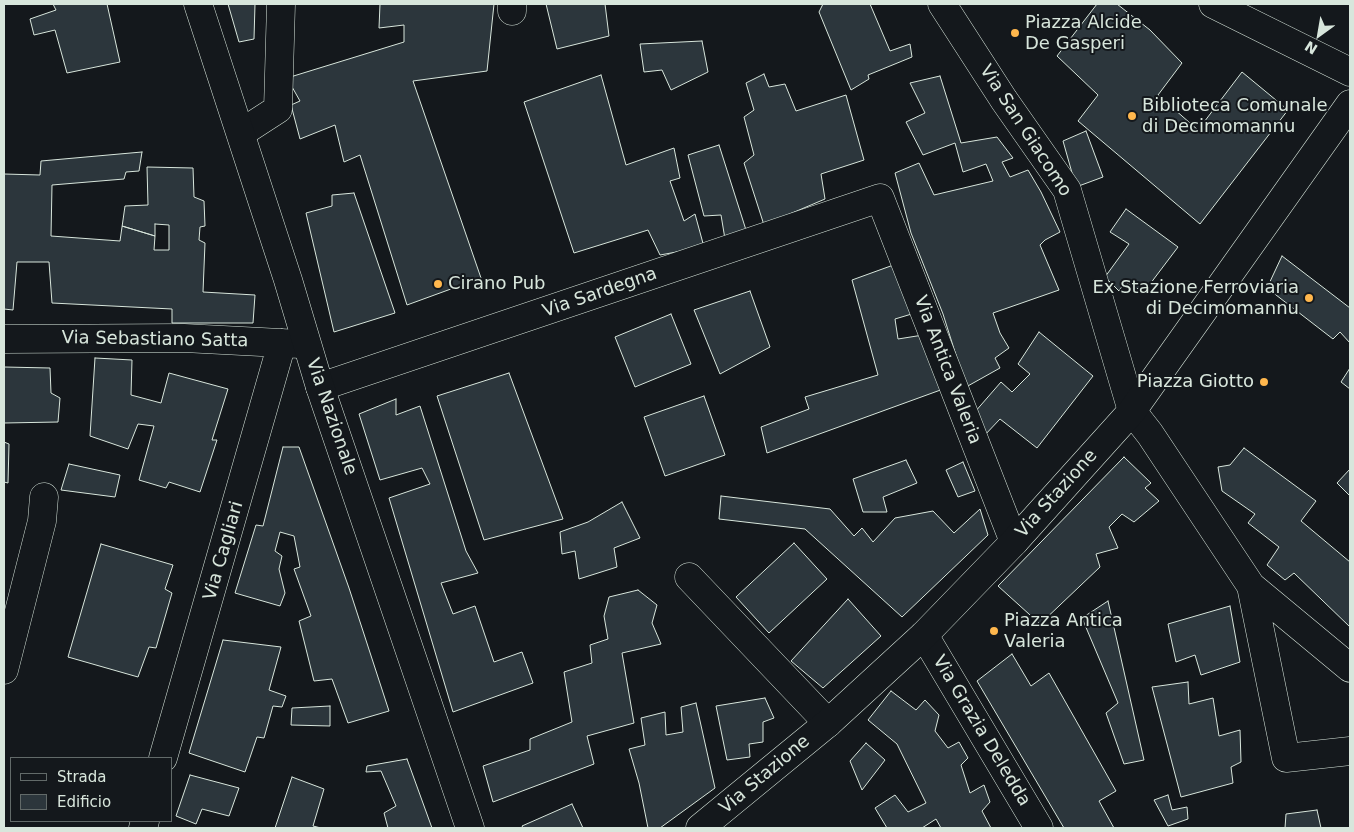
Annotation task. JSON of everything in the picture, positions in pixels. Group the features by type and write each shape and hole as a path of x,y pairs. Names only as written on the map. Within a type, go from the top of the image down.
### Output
{"street":[{"name":"Via Nazionale","path":"198,4 288,280 294,344 320,386 470,828"},
{"path":"241,133 278,109 281,4"},
{"name":"Via San Giacomo","path":"942,4 1004,100 1067,190 1132,411"},
{"path":"1213,4 1350,72"},
{"name":"Via Stazione","path":"700,828 828,723 924,635 1014,542 1132,411 1350,104"},
{"name":"Via Sardegna","path":"320,386 880,198"},
{"name":"Via Antica Valeria","path":"880,198 1014,542"},
{"name":"Via Sebastiano Satta","path":"4,339 184,338 294,344"},
{"name":"Via Cagliari","path":"163,757 294,344"},
{"path":"1132,411 1150,434 1251,586 1350,668"},
{"path":"4,670 42,520 44,497"},
{"path":"689,577 828,723"},
{"path":"1251,586 1286,758 1350,751"},
{"name":"Via Grazia Deledda","path":"924,635 1039,828"}],"building":[{"path":"53,4 107,4 120,62 67,73 55,30 34,35 30,19 56,10"},
{"path":"228,4 255,4 254,39 239,42"},
{"path":"380,4 494,4 487,71 413,81 481,278 407,305 360,155 344,162 335,125 300,139 291,105 300,101 287,78 404,42 404,25 379,28"},
{"path":"546,4 605,4 609,36 557,49"},
{"path":"823,4 870,4 890,51 910,44 912,57 868,75 869,79 851,90 819,12"},
{"name":"Biblioteca Comunale di Decimomannu","path":"1097,4 1117,4 1150,30 1182,63 1158,95 1198,130 1242,72 1288,110 1200,224 1078,121 1098,95 1057,56"},
{"path":"702,41 708,72 671,90 662,70 644,72 640,44"},
{"path":"764,74 769,87 785,84 796,111 846,95 864,160 821,174 825,199 764,225 744,163 754,155 744,117 754,110 746,83"},
{"path":"601,75 626,165 674,148 680,178 670,181 684,221 695,214 704,247 660,255 648,230 574,253 524,102"},
{"path":"940,76 961,143 997,137 1013,158 1002,162 1010,177 1028,170 1060,232 1040,245 1059,290 993,313 1000,333 1009,348 995,358 1000,368 966,387 943,314 911,233 895,173 919,163 934,195 993,181 986,164 963,172 955,143 923,155 906,122 925,113 910,83"},
{"path":"1086,131 1103,177 1076,187 1063,141"},
{"path":"719,145 746,230 725,239 721,215 704,216 688,155"},
{"path":"142,152 139,171 126,172 124,179 52,185 51,236 120,241 125,206 148,205 147,167 193,168 194,197 204,201 205,226 200,227 199,240 205,243 203,292 255,295 253,323 172,323 172,309 52,303 49,262 17,262 13,310 4,309 4,174 40,175 41,161","holes":["155,224 169,225 169,250 154,250"]},
{"path":"354,193 395,313 334,332 306,213 332,206 332,195"},
{"path":"1126,209 1178,247 1144,292 1125,282 1119,291 1105,277 1129,244 1110,232"},
{"name":"Ex Stazione Ferroviaria di Decimomannu","path":"1282,256 1350,308 1350,343 1340,332 1333,339 1267,288"},
{"path":"899,263 915,313 895,319 898,339 923,335 946,388 767,453 761,427 809,409 805,397 878,375 852,280"},
{"path":"750,291 770,347 720,374 694,310"},
{"path":"671,314 691,364 635,387 615,337"},
{"path":"1039,332 1093,376 1037,448 1000,419 983,437 974,413 1001,382 1012,392 1030,374 1018,364"},
{"path":"95,358 132,360 131,395 161,403 169,373 228,389 212,440 217,440 200,492 169,482 166,488 139,480 154,426 138,424 128,449 90,436"},
{"path":"4,367 50,368 51,393 60,398 58,422 4,423"},
{"path":"1350,368 1350,389 1341,382"},
{"path":"509,373 563,519 484,540 437,396"},
{"path":"704,396 725,455 665,476 644,417"},
{"path":"396,399 396,415 420,406 466,551 478,573 441,583 453,614 475,606 494,662 522,652 533,683 453,712 389,498 430,484 422,468 380,480 359,414"},
{"path":"4,442 9,444 8,483 4,482"},
{"path":"283,447 299,447 349,588 389,711 348,723 332,679 314,681 299,621 311,616 294,569 300,567 294,536 280,532 275,551 282,556 279,569 285,593 280,606 235,593 256,525 263,526"},
{"path":"1244,448 1316,501 1301,521 1350,562 1350,627 1294,573 1285,580 1267,565 1279,547 1248,523 1255,514 1222,491 1218,467 1230,465"},
{"path":"1124,457 1151,483 1145,488 1159,501 1134,522 1122,514 1109,527 1118,548 1096,554 1100,567 1040,624 998,586"},
{"path":"906,460 917,483 883,497 887,512 863,512 853,479"},
{"path":"963,462 975,491 958,497 946,470"},
{"path":"69,464 120,475 115,497 61,490"},
{"path":"1350,469 1350,496 1337,483"},
{"path":"721,496 830,509 854,536 862,528 873,542 895,518 933,511 954,533 980,509 988,535 902,617 805,529 719,519"},
{"path":"622,502 640,538 614,548 617,567 579,579 575,551 562,554 560,532 588,522"},
{"path":"794,543 827,579 769,633 736,597"},
{"path":"101,544 173,565 165,589 172,593 156,648 149,647 138,677 68,657"},
{"path":"638,590 657,605 652,623 661,644 622,653 634,723 587,736 594,764 493,802 483,766 530,750 530,739 572,722 564,672 592,663 590,645 608,639 604,616 609,597"},
{"path":"848,599 881,636 823,688 791,661"},
{"path":"1108,601 1144,760 1124,764 1106,713 1118,703 1082,618"},
{"path":"1230,606 1240,662 1201,675 1195,655 1176,662 1168,624"},
{"path":"223,640 281,647 269,690 286,696 282,707 273,706 264,738 257,737 245,772 189,753"},
{"path":"1012,654 1031,686 1049,673 1116,791 1099,801 1114,828 1064,828 977,681"},
{"path":"1188,682 1189,704 1213,698 1219,736 1240,730 1241,762 1231,767 1233,783 1181,797 1152,687"},
{"path":"891,691 916,710 925,700 939,715 935,731 948,748 959,742 968,758 961,765 970,793 984,785 990,802 982,811 991,828 941,828 936,819 922,828 887,828 875,808 895,795 908,812 926,803 897,744 868,720"},
{"path":"765,698 774,718 763,722 763,742 749,744 750,757 727,760 716,706"},
{"path":"696,703 715,788 660,828 648,828 639,783 629,749 645,745 641,718 665,712 666,735 683,732 681,707"},
{"path":"330,706 330,726 291,725 292,708"},
{"path":"866,743 885,760 862,790 850,761"},
{"path":"407,759 432,828 388,828 384,813 396,806 381,771 366,772 367,766"},
{"path":"190,775 239,788 229,816 202,809 196,824 176,816"},
{"path":"292,777 324,789 313,826 321,828 275,828"},
{"path":"1168,795 1172,810 1187,807 1188,819 1168,826 1154,800"},
{"path":"572,804 583,828 523,828 522,826"},
{"path":"1317,810 1321,828 1285,828 1286,814"}],"place":[{"name":"Piazza Alcide De Gasperi","path":"1015,33"},
{"name":"Biblioteca Comunale di Decimomannu","path":"1132,116"},
{"name":"Cirano Pub","path":"438,284"},
{"name":"Ex Stazione Ferroviaria di Decimomannu","path":"1309,298"},
{"name":"Piazza Giotto","path":"1264,382"},
{"name":"Piazza Antica Valeria","path":"994,631"}]}
